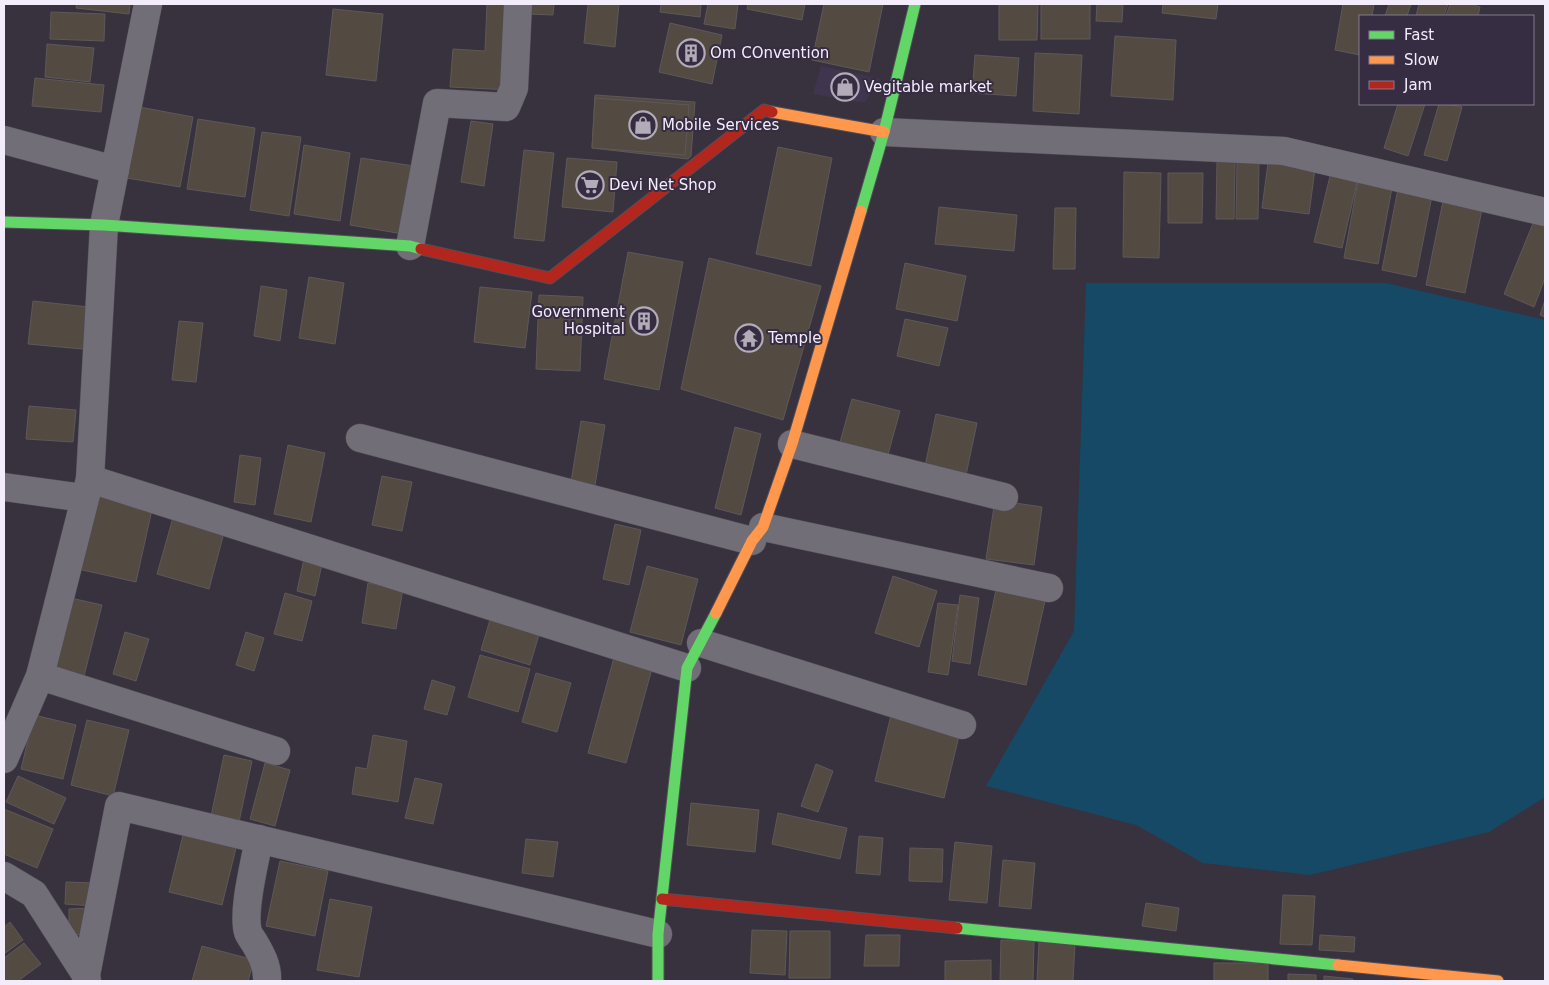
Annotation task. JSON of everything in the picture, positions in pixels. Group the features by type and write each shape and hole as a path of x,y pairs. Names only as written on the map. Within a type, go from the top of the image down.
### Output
{"street":[{"path":"4,758 40,676 87,488 104,225 148,4"},
{"path":"410,246 437,103 506,107 514,88 518,4"},
{"path":"658,981 658,934 687,668 757,534 792,444 884,132 916,4"},
{"path":"4,222 104,225 410,246 550,278 764,110 884,132 1284,151 1545,212"},
{"path":"4,140 116,170"},
{"path":"360,438 757,534 1049,588"},
{"path":"792,444 1004,497"},
{"path":"4,488 87,488 687,668"},
{"path":"701,643 962,725"},
{"path":"40,676 276,751"},
{"path":"87,978 119,806 658,934"},
{"path":"259,840 248,899 247,920 248,932 263,958 268,973 267,981"},
{"path":"4,876 34,894 87,978"},
{"path":"662,899 1498,981"}],"shaded area":[{"name":"Vegitable market","path":"821,66 880,79 865,102 813,94"}],"water":[{"path":"1086,283 1386,283 1545,320 1545,797 1489,832 1310,875 1203,863 1136,825 986,786 1074,631"}],"building":[{"path":"77,4 130,4 129,14 76,8"},
{"path":"487,4 514,4 510,90 450,87 453,49 485,51"},
{"path":"529,4 554,4 553,15 528,14"},
{"path":"588,4 619,4 615,47 584,43"},
{"path":"661,4 701,4 700,17 660,12"},
{"path":"708,4 738,4 735,29 704,24"},
{"path":"748,4 805,4 802,20 747,9"},
{"path":"824,4 883,4 869,72 812,60"},
{"path":"999,4 1038,4 1037,40 999,40"},
{"path":"1041,4 1090,4 1090,39 1041,39"},
{"path":"1097,4 1123,4 1122,22 1096,21"},
{"path":"1163,4 1218,4 1216,19 1162,13"},
{"path":"1343,4 1374,4 1372,15 1359,15 1359,55 1335,50"},
{"path":"1389,4 1411,4 1407,15 1385,15"},
{"path":"1419,4 1448,4 1444,15 1416,15"},
{"path":"1450,4 1470,4 1480,7 1478,15 1446,15"},
{"path":"333,9 383,14 376,81 326,75"},
{"path":"51,12 105,14 104,41 50,39"},
{"name":"Om COnvention","path":"670,23 722,35 712,84 659,72"},
{"path":"1115,36 1176,40 1173,100 1111,96"},
{"path":"47,44 94,48 90,82 45,77"},
{"path":"1035,53 1082,55 1079,114 1033,111"},
{"path":"975,55 1019,58 1016,96 972,93"},
{"path":"35,78 104,85 101,112 32,106"},
{"name":"Mobile Services","path":"595,95 695,102 691,156 688,159 592,148"},
{"name":"Mobile Services","path":"595,98 689,105 685,155 592,148"},
{"path":"1398,105 1425,105 1408,156 1384,148"},
{"path":"1439,105 1462,107 1447,161 1424,155"},
{"path":"134,106 193,117 180,187 121,177"},
{"path":"198,119 255,128 245,197 187,189"},
{"path":"471,121 493,124 484,186 461,182"},
{"path":"262,132 301,137 289,216 250,210"},
{"path":"304,145 350,153 340,221 294,214"},
{"path":"778,147 832,158 811,266 756,254"},
{"path":"524,150 554,153 544,241 514,238"},
{"path":"361,158 414,166 403,234 350,225"},
{"name":"Devi Net Shop","path":"567,158 617,162 613,212 562,207"},
{"path":"1217,161 1235,162 1234,219 1216,219"},
{"path":"1237,161 1259,162 1258,219 1236,219"},
{"path":"1268,163 1315,169 1309,214 1262,208"},
{"path":"1124,172 1161,173 1159,258 1123,257"},
{"path":"1331,172 1358,178 1342,248 1314,242"},
{"path":"1168,173 1203,173 1202,223 1168,223"},
{"path":"1358,181 1392,188 1378,264 1344,258"},
{"path":"1398,189 1432,196 1416,277 1382,270"},
{"path":"1443,201 1482,209 1465,293 1426,285"},
{"path":"939,207 1017,215 1014,251 935,244"},
{"path":"1055,208 1076,208 1075,269 1053,269"},
{"path":"1534,221 1545,226 1545,278 1534,307 1504,294"},
{"name":"Government Hospital","path":"628,252 683,262 659,390 604,379"},
{"name":"Temple","path":"709,258 821,286 783,420 681,389"},
{"path":"905,263 966,276 957,321 896,309"},
{"path":"309,277 344,283 335,344 299,338"},
{"path":"261,286 287,290 280,341 254,336"},
{"path":"480,287 532,292 525,348 474,342"},
{"path":"539,295 583,297 580,371 536,369"},
{"path":"1545,300 1545,317 1540,315"},
{"path":"33,301 98,308 93,350 28,344"},
{"path":"905,319 948,328 939,366 897,356"},
{"path":"179,321 203,323 196,382 172,380"},
{"path":"852,399 900,411 887,458 839,446"},
{"path":"29,406 76,410 73,442 26,439"},
{"path":"936,414 977,423 966,475 925,466"},
{"path":"581,421 605,425 595,485 571,482"},
{"path":"735,427 761,434 741,515 715,508"},
{"path":"288,445 325,453 311,522 274,514"},
{"path":"240,455 261,458 255,505 234,502"},
{"path":"382,476 412,482 402,531 372,525"},
{"path":"95,493 153,505 136,582 78,569"},
{"path":"995,500 1042,507 1034,565 986,559"},
{"path":"174,514 225,529 209,589 157,574"},
{"path":"615,524 641,530 629,585 603,579"},
{"path":"304,559 322,564 315,596 297,591"},
{"path":"647,566 698,579 681,645 630,632"},
{"path":"893,576 937,591 919,647 875,633"},
{"path":"368,583 403,589 396,629 362,623"},
{"path":"996,590 1045,601 1026,685 978,675"},
{"path":"285,593 312,601 302,641 274,634"},
{"path":"960,595 979,598 970,664 952,661"},
{"path":"66,597 102,605 84,676 48,667"},
{"path":"938,603 958,605 948,675 928,672"},
{"path":"492,613 541,628 530,665 481,650"},
{"path":"125,632 149,639 136,681 113,674"},
{"path":"246,632 264,638 254,671 236,665"},
{"path":"615,654 653,665 626,763 588,753"},
{"path":"480,655 530,669 518,712 468,697"},
{"path":"536,673 571,683 557,732 522,722"},
{"path":"432,680 455,687 447,715 424,709"},
{"path":"34,715 76,725 63,779 21,769"},
{"path":"891,715 960,732 944,798 875,781"},
{"path":"87,720 129,730 113,796 71,785"},
{"path":"373,735 407,741 398,802 352,794 356,767 367,769"},
{"path":"224,755 252,761 239,822 211,816"},
{"path":"265,763 290,770 275,826 250,819"},
{"path":"816,764 833,771 818,812 801,806"},
{"path":"18,776 66,798 54,824 6,802"},
{"path":"415,778 442,784 433,824 405,818"},
{"path":"691,803 759,810 755,852 687,845"},
{"path":"4,809 53,829 37,868 4,854"},
{"path":"778,813 847,828 840,859 772,844"},
{"path":"184,831 237,844 222,905 169,892"},
{"path":"859,836 883,838 880,875 856,873"},
{"path":"526,839 558,842 553,877 522,873"},
{"path":"955,842 992,846 987,903 949,900"},
{"path":"910,848 943,849 942,882 909,881"},
{"path":"1003,860 1035,863 1031,909 999,906"},
{"path":"280,861 328,871 315,936 266,926"},
{"path":"66,882 94,883 93,906 65,904"},
{"path":"1283,895 1315,896 1312,945 1280,944"},
{"path":"330,899 372,907 359,977 317,970"},
{"path":"1146,903 1179,908 1176,931 1142,926"},
{"path":"91,908 92,934 69,935 69,909"},
{"path":"10,922 23,940 4,954 4,927"},
{"path":"752,930 787,931 785,975 750,973"},
{"path":"790,931 830,931 830,978 789,978"},
{"path":"866,935 900,935 899,966 864,966"},
{"path":"1320,935 1355,937 1354,952 1319,950"},
{"path":"1001,940 1034,941 1033,981 1000,981"},
{"path":"1039,942 1075,944 1073,981 1037,981"},
{"path":"24,943 41,964 18,981 6,981 4,978 4,958"},
{"path":"202,946 254,960 248,981 192,981"},
{"path":"991,960 991,981 945,981 945,961"},
{"path":"1214,963 1268,963 1268,981 1214,981"},
{"path":"1288,974 1316,975 1316,981 1288,981"},
{"path":"1324,976 1353,979 1353,981 1324,981"}],"traffic: fast":[{"path":"861,211 884,132 915,4"},
{"path":"4,222 104,225 410,246 421,249"},
{"path":"658,981 658,934 687,668 716,613"},
{"path":"957,928 1338,965"}],"traffic: slow":[{"path":"772,112 884,132"},
{"path":"716,613 752,541 763,527 792,444 861,211"},
{"path":"1338,965 1498,981"}],"traffic: jam":[{"path":"421,249 550,278 764,110 772,112"},
{"path":"662,899 957,928"}],"place":[{"name":"Om COnvention","path":"691,53"},
{"name":"Vegitable market","path":"845,87"},
{"name":"Mobile Services","path":"643,125"},
{"name":"Devi Net Shop","path":"590,185"},
{"name":"Government Hospital","path":"644,321"},
{"name":"Temple","path":"749,338"}]}
